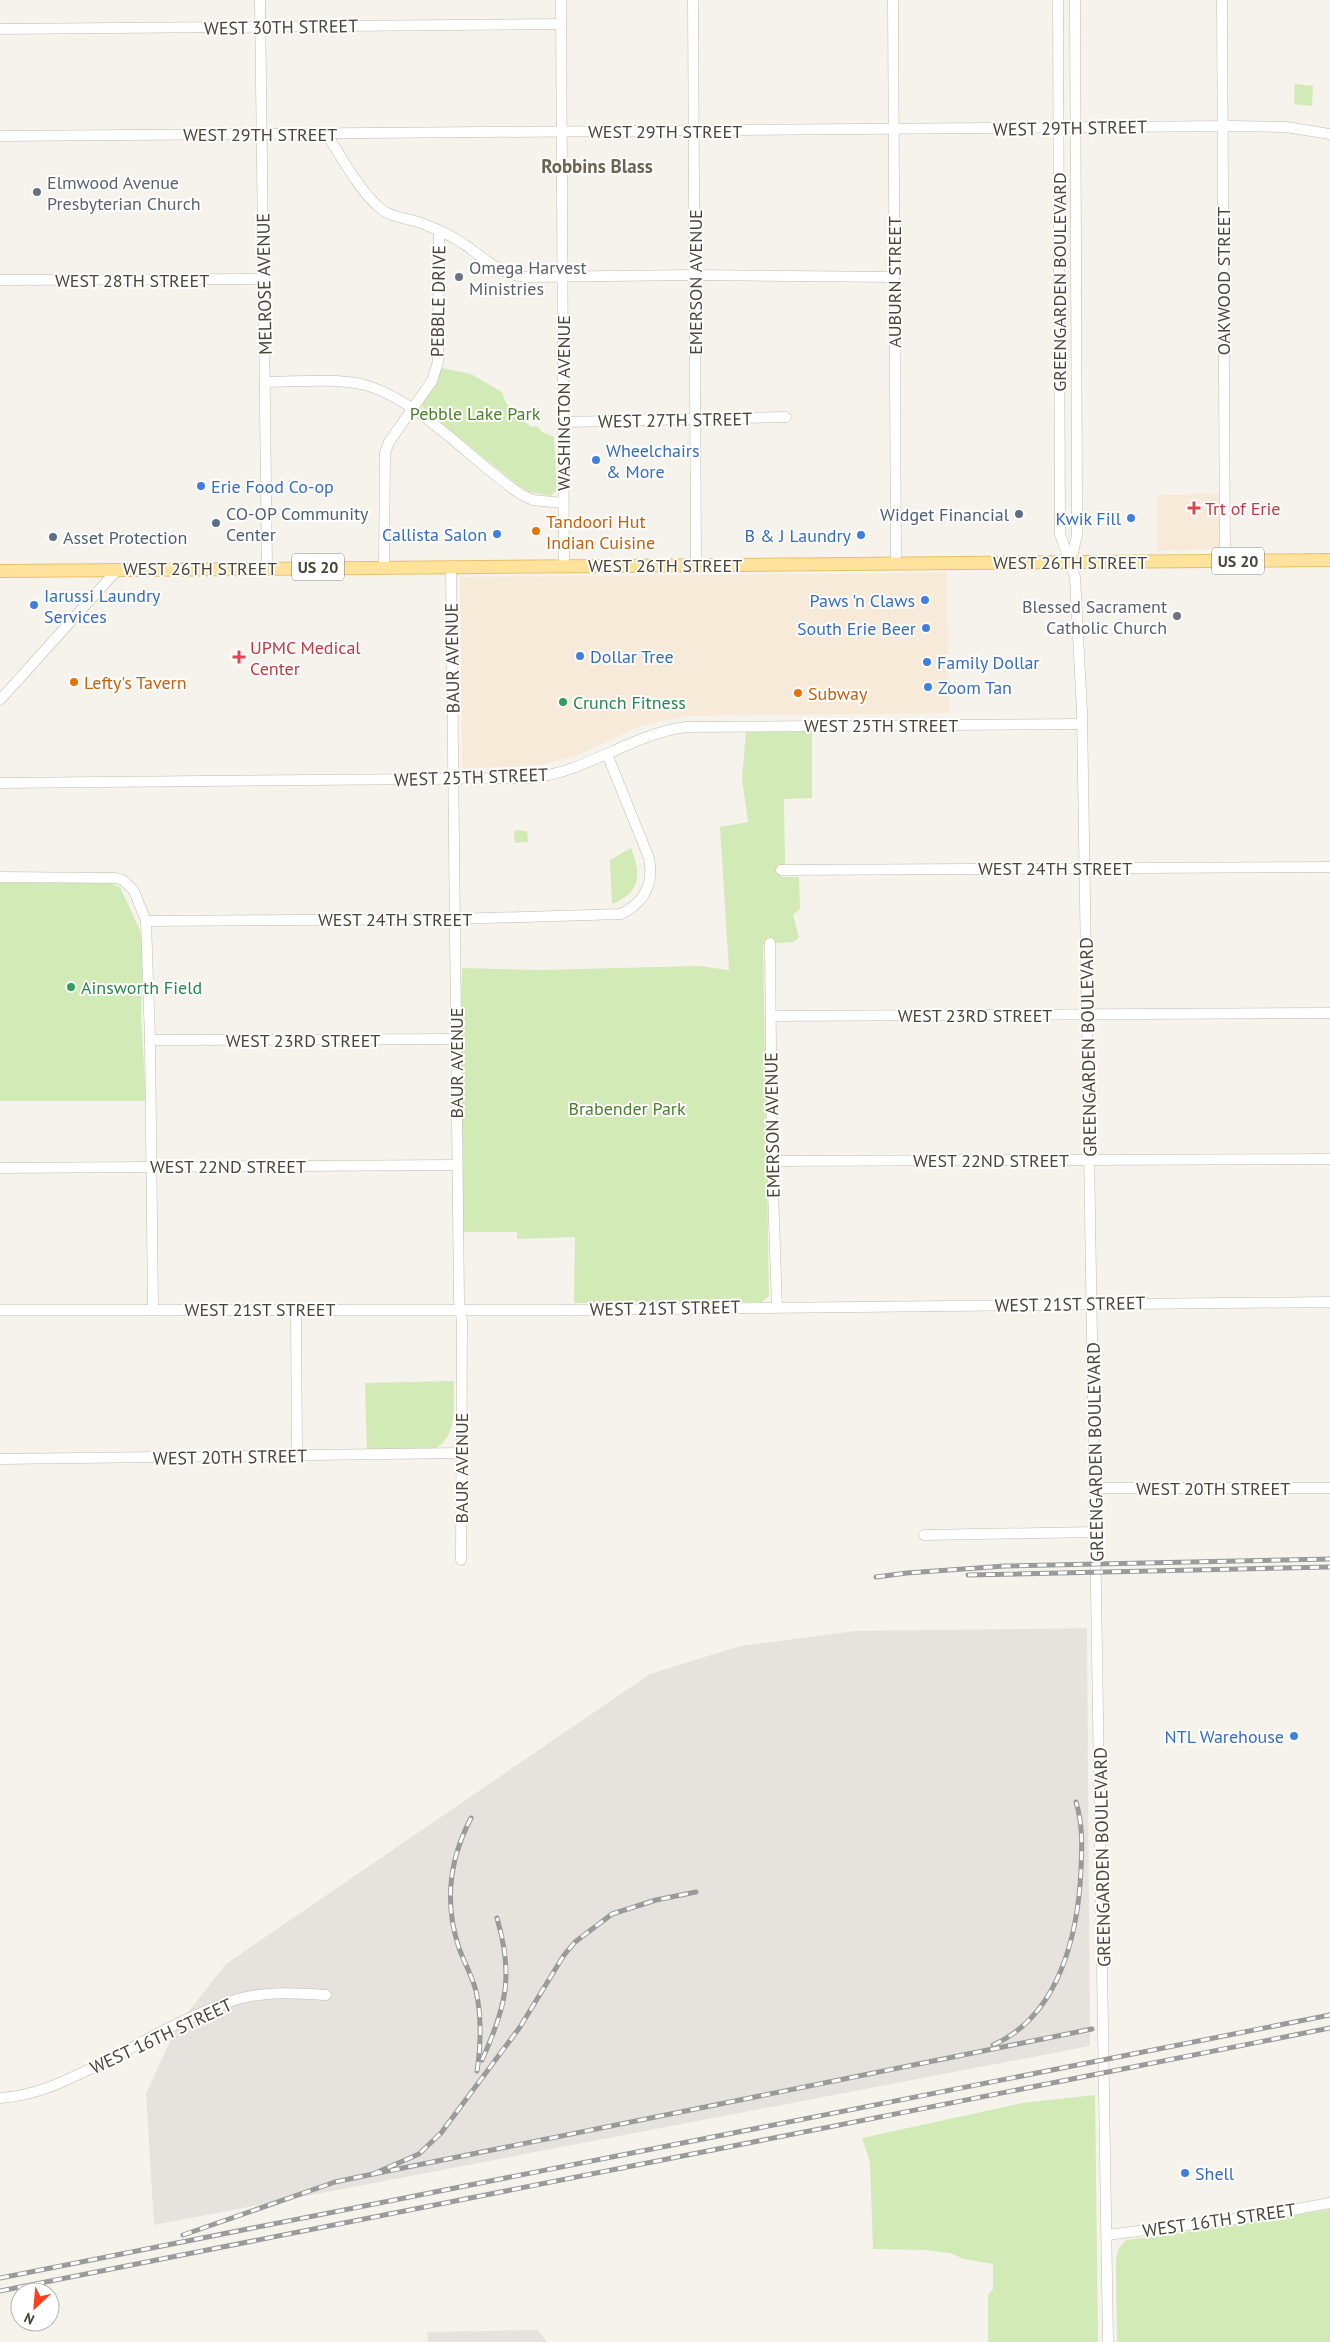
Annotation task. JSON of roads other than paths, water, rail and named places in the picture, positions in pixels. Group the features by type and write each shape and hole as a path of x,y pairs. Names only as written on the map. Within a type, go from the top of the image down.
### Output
{"main road":[{"name":"WEST 26TH STREET","path":"0,571 1330,560"}],"street":[{"name":"MELROSE AVENUE","path":"260,0 267,568"},
{"name":"WASHINGTON AVENUE","path":"561,0 564,566"},
{"name":"EMERSON AVENUE","path":"693,0 696,565"},
{"name":"AUBURN STREET","path":"893,0 896,563"},
{"name":"GREENGARDEN BOULEVARD","path":"1058,0 1060,534 1075,577 1082,724 1097,1532 1108,2342"},
{"name":"GREENGARDEN BOULEVARD","path":"1071,562 1077,535 1075,0"},
{"name":"OAKWOOD STREET","path":"1222,0 1225,561"},
{"name":"WEST 30TH STREET","path":"0,29 561,24"},
{"name":"WEST 29TH STREET","path":"0,136 1222,126 1286,127 1330,134"},
{"path":"326,133 367,195 380,209 389,214 414,220 439,230 454,238 502,272 527,277 694,275 894,277"},
{"name":"PEBBLE DRIVE","path":"384,567 385,453 389,442 414,410 432,381 438,362 439,230"},
{"name":"WEST 28TH STREET","path":"0,280 264,279"},
{"path":"265,382 357,384 391,395 414,410 522,495 533,500 564,503"},
{"name":"WEST 27TH STREET","path":"563,422 786,417"},
{"name":"BAUR AVENUE","path":"451,566 456,1165 460,1309 461,1560"},
{"path":"0,700 118,569"},
{"name":"WEST 25TH STREET","path":"0,783 543,777 568,771 648,736 686,727 1082,724"},
{"name":"WEST 24TH STREET","path":"146,921 613,916 632,909 640,902 647,892 650,881 648,858 606,754"},
{"name":"WEST 24TH STREET","path":"780,870 1330,867"},
{"path":"0,877 109,876 123,880 134,891 146,921 150,1040 153,1309"},
{"name":"EMERSON AVENUE","path":"770,943 772,1161 776,1307"},
{"name":"WEST 23RD STREET","path":"770,1016 1330,1013"},
{"name":"WEST 23RD STREET","path":"150,1040 456,1039"},
{"name":"WEST 22ND STREET","path":"772,1161 1330,1159"},
{"name":"WEST 22ND STREET","path":"0,1168 456,1165"},
{"name":"WEST 21ST STREET","path":"0,1310 460,1309 1330,1302"},
{"path":"296,1309 297,1456"},
{"name":"WEST 20TH STREET","path":"0,1459 461,1453"},
{"name":"WEST 20TH STREET","path":"1096,1488 1330,1488"},
{"path":"924,1535 1097,1532"},
{"name":"WEST 16TH STREET","path":"0,2098 19,2097 53,2087 208,2010 240,1999 288,1992 326,1995"},
{"name":"WEST 16TH STREET","path":"1107,2235 1258,2216 1330,2203"}],"railway":[{"path":"876,1577 1005,1566 1330,1559"},
{"path":"968,1575 1330,1567"},
{"path":"993,2045 1016,2032 1034,2015 1049,1994 1061,1971 1075,1921 1079,1895 1082,1844 1076,1802"},
{"path":"471,1818 458,1850 451,1882 450,1898 454,1931 478,2001 480,2031 477,2071"},
{"path":"183,2235 335,2182 373,2174 419,2154 441,2133 520,2027 564,1955 575,1942 612,1914 656,1900 696,1892"},
{"path":"482,2060 497,2024 505,1991 505,1957 497,1918"},
{"path":"0,2278 1330,2015"},
{"path":"0,2291 1330,2028"},
{"path":"373,2174 1092,2029"}],"place":[{"name":"Elmwood Avenue Presbyterian Church","path":"37,192"},
{"name":"Omega Harvest Ministries","path":"459,277"},
{"name":"Wheelchairs & More","path":"596,460"},
{"name":"Erie Food Co-op","path":"201,486"},
{"name":"Trt of Erie","path":"1194,508"},
{"name":"Widget Financial","path":"1019,514"},
{"name":"Kwik Fill","path":"1131,518"},
{"name":"CO-OP Community Center","path":"216,523"},
{"name":"Tandoori Hut Indian Cuisine","path":"536,531"},
{"name":"Callista Salon","path":"497,534"},
{"name":"B & J Laundry","path":"861,535"},
{"name":"Asset Protection","path":"53,537"},
{"name":"Paws 'n Claws","path":"925,600"},
{"name":"Iarussi Laundry Services","path":"34,605"},
{"name":"Blessed Sacrament Catholic Church","path":"1177,616"},
{"name":"South Erie Beer","path":"926,628"},
{"name":"Dollar Tree","path":"580,656"},
{"name":"UPMC Medical Center","path":"239,657"},
{"name":"Family Dollar","path":"927,662"},
{"name":"Lefty's Tavern","path":"74,682"},
{"name":"Zoom Tan","path":"928,687"},
{"name":"Subway","path":"798,693"},
{"name":"Crunch Fitness","path":"563,702"},
{"name":"Ainsworth Field","path":"71,987"},
{"name":"NTL Warehouse","path":"1294,1736"},
{"name":"Shell","path":"1185,2173"}],"district":[{"name":"Robbins Blass","path":"597,166"}],"park label":[{"name":"Pebble Lake Park","path":"475,413"},
{"name":"Brabender Park","path":"627,1108"}]}
